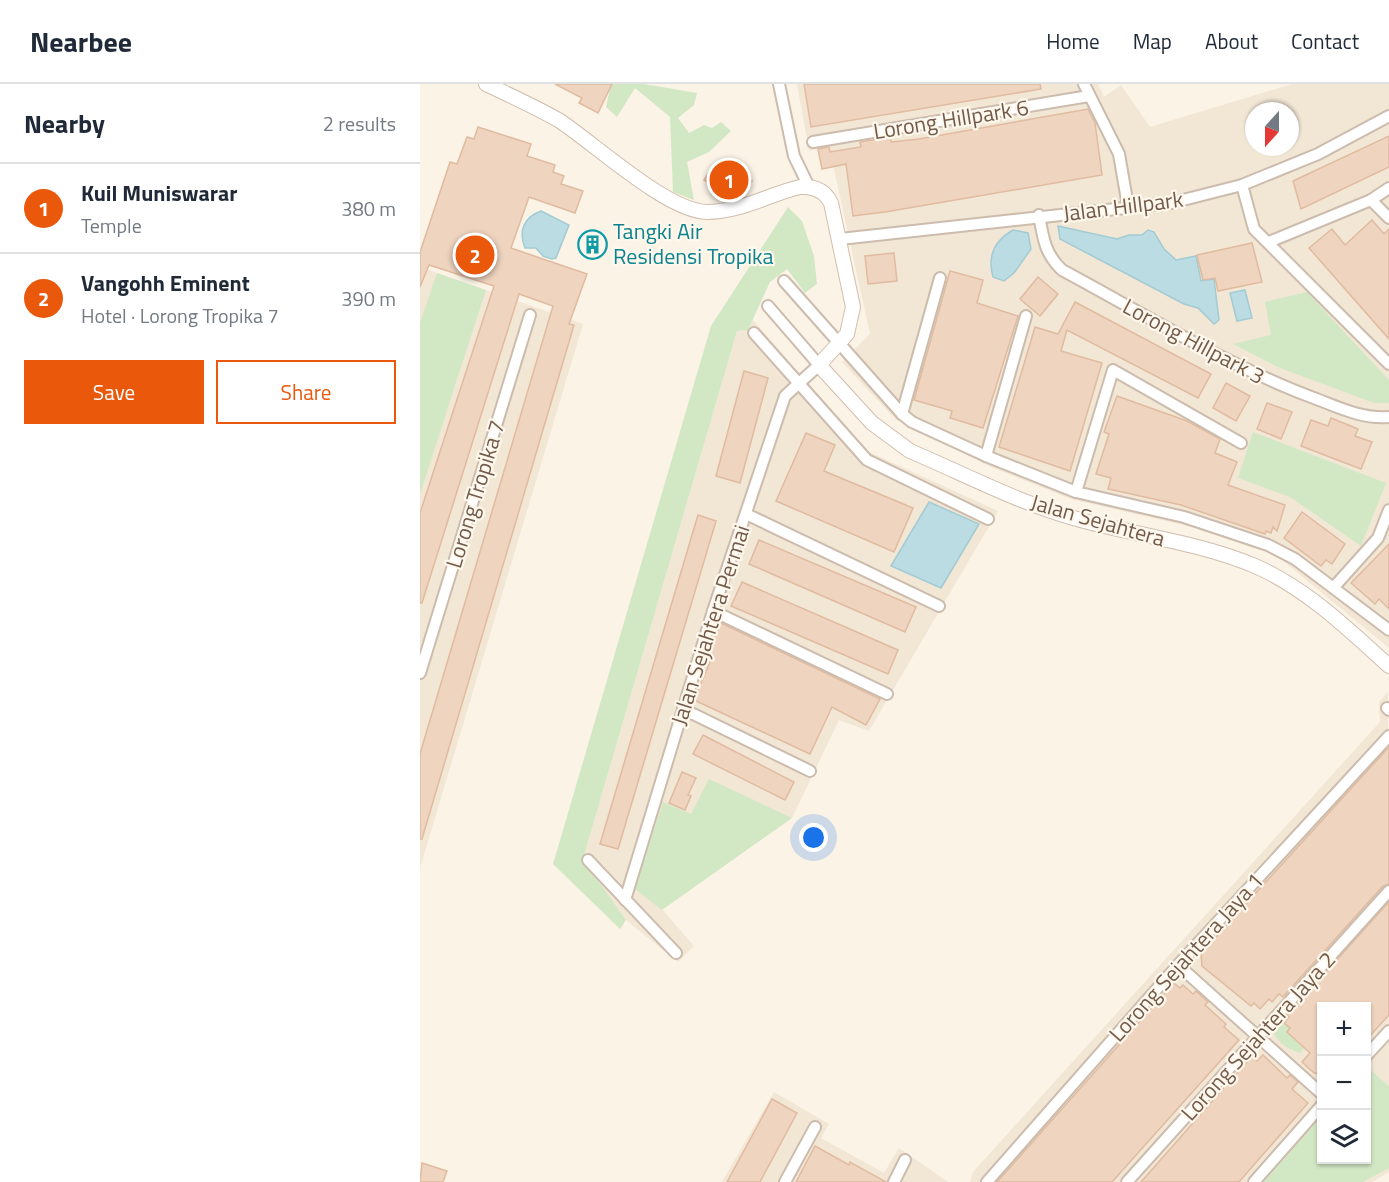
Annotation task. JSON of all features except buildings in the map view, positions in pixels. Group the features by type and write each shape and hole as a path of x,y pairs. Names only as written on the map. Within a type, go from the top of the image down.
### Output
{"main road":[{"path":"486,84 554,118 667,197 690,209 704,212 731,210 783,191 809,187 828,198 840,239 853,307 847,334 819,365"},
{"name":"Jalan Sejahtera","path":"819,365 872,423 910,451 1033,504 1070,517 1164,539 1255,566 1281,579 1323,609 1389,666"}],"street":[{"path":"779,84 794,156 809,187"},
{"path":"1084,84 1119,154 1128,206"},
{"name":"Lorong Hillpark 6","path":"813,142 1089,96"},
{"name":"Jalan Hillpark","path":"840,239 1039,215 1171,203 1242,185 1318,154 1389,116"},
{"path":"1242,185 1254,229 1389,364"},
{"path":"1269,242 1371,200 1389,188"},
{"path":"1371,200 1389,218"},
{"name":"Lorong Hillpark 3","path":"1039,215 1044,247 1062,270 1277,385 1352,413 1375,418 1389,417"},
{"path":"902,414 940,279"},
{"path":"784,281 902,414 941,437 1076,492 1184,517 1268,545 1295,559 1334,586 1389,630"},
{"name":"Jalan Sejahtera","path":"768,306 819,365"},
{"name":"Lorong Tropika 7","path":"420,673 530,315"},
{"path":"986,456 1026,316"},
{"path":"754,333 867,460 988,519"},
{"name":"Jalan Sejahtera Permai","path":"625,900 713,611 785,396 819,365"},
{"path":"1076,492 1113,370 1241,443"},
{"path":"1334,586 1378,538 1389,510"},
{"path":"746,513 939,606"},
{"path":"713,611 887,694"},
{"path":"683,709 810,771"},
{"name":"Lorong Sejahtera Jaya 1","path":"987,1182 1178,965 1389,736"},
{"path":"588,860 676,953"},
{"name":"Lorong Sejahtera Jaya 2","path":"1127,1182 1389,891"},
{"path":"1178,965 1317,1090"},
{"path":"1371,1051 1389,1031"},
{"path":"1254,1182 1318,1110"},
{"path":"785,1182 815,1127"},
{"path":"894,1182 905,1160"}],"shaded area":[{"path":"797,84 1098,84 1104,97 1121,85 1150,127 1292,84 1389,84 1389,648 1276,555 1192,527 1071,499 991,467 895,419 842,362 870,334 829,146 809,151"},
{"path":"420,267 583,324 420,868"},
{"path":"753,320 869,452 998,511 869,731 839,720 792,818 662,909 694,946 678,962 626,920 583,859 737,331 748,330"},
{"path":"1388,692 1389,1172 1372,1182 970,1182 973,1172 1380,722 1379,702"},
{"path":"774,1092 829,1124 821,1138 884,1173 899,1148 948,1182 722,1182"}],"green space":[{"path":"611,84 644,84 697,93 694,105 678,118 689,133 704,125 712,128 721,122 731,131 709,152 687,162 694,200 673,192 670,117 635,88 617,117 606,107"},
{"path":"788,207 802,221 814,256 817,284 805,293 787,269 770,282 748,330 737,331 583,859 626,920 620,929 553,864 711,326"},
{"path":"437,273 486,290 420,494 420,323"},
{"path":"1307,292 1389,380 1389,403 1374,403 1280,368 1233,344 1271,335 1265,302"},
{"path":"1253,432 1386,483 1361,546 1290,497 1238,478"},
{"path":"709,779 792,818 662,910 635,889 663,802 691,814"},
{"path":"1281,1018 1290,1028 1287,1032 1304,1048 1300,1053 1286,1047 1273,1033 1271,1028"},
{"path":"1371,1070 1389,1086 1389,1168 1363,1182 1263,1182 1317,1121 1317,1164 1371,1164"}],"water":[{"path":"541,211 569,225 556,258 543,256 536,248 525,248 523,242 524,225 530,217"},
{"path":"1058,226 1117,239 1129,235 1142,235 1148,230 1154,232 1164,249 1176,260 1196,256 1201,281 1214,279 1219,320 1214,324 1198,308 1184,304 1060,239"},
{"path":"1013,230 1028,233 1031,249 1014,273 1004,281 993,277 992,256 1001,239"},
{"path":"1245,290 1252,318 1237,321 1230,293"},
{"path":"929,502 979,524 941,588 891,566"}],"place":[{"name":"Kuil Muniswarar","path":"729,180"},
{"name":"Tangki Air Residensi Tropika","path":"592,244"},
{"name":"Vangohh Eminent","path":"475,255"}]}
